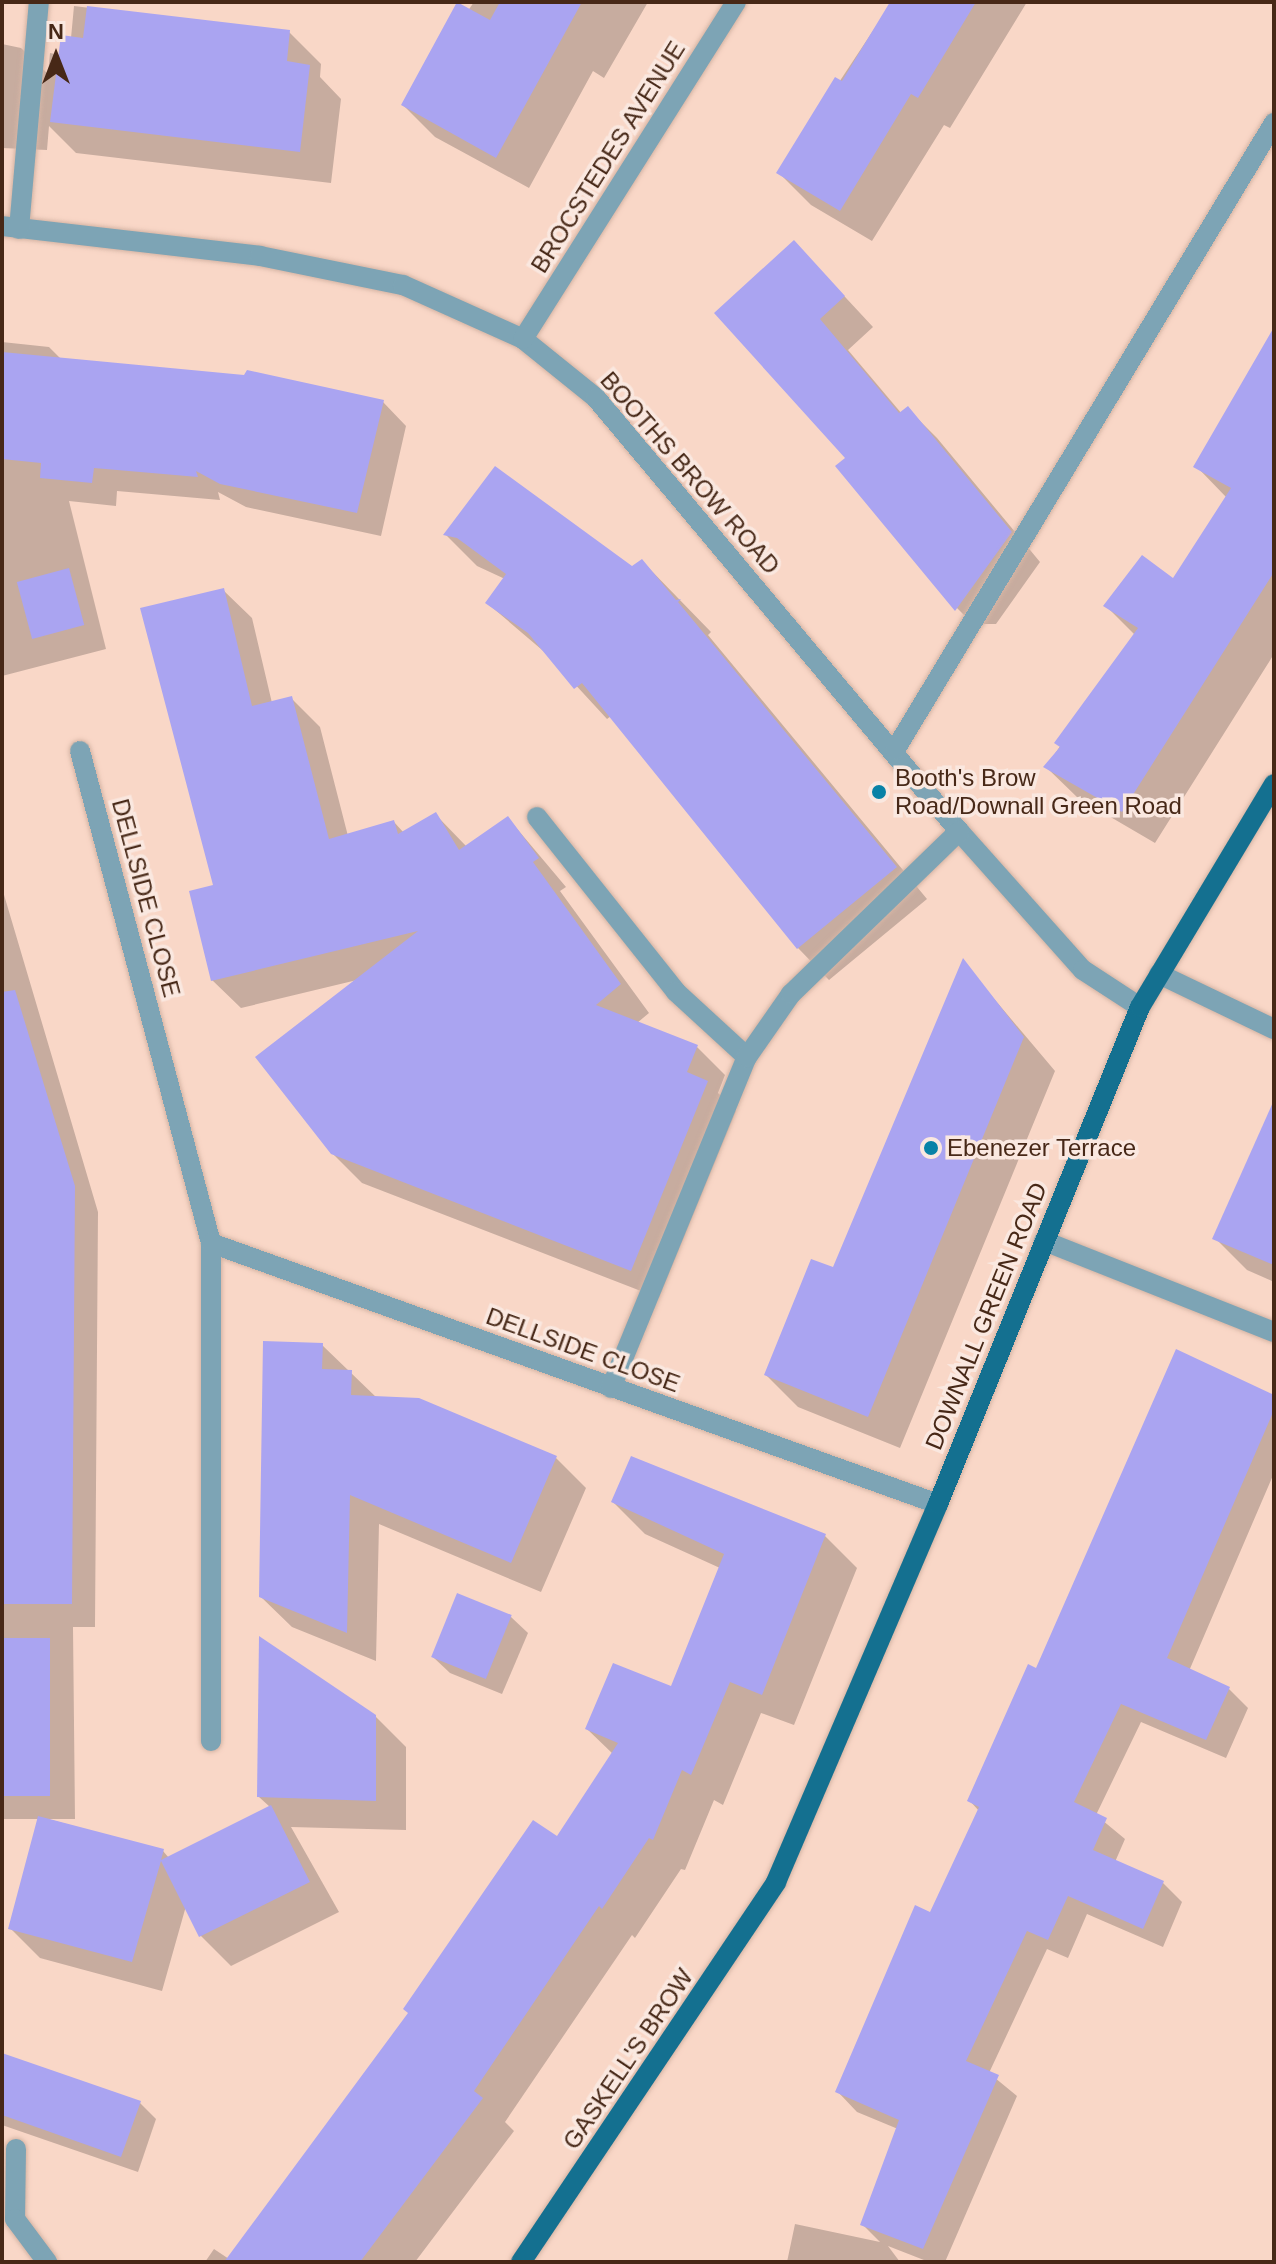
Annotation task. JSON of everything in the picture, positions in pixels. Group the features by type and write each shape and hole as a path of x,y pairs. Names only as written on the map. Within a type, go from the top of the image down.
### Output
{"main road":[{"name":"DOWNALL GREEN ROAD","path":"776,1882 938,1504 1140,1007 1274,784"},
{"name":"GASKELL'S BROW","path":"521,2262 776,1882"}],"street":[{"path":"11,228 39,2"},
{"name":"BROCSTEDES AVENUE","path":"523,339 736,2"},
{"path":"895,750 1274,123"},
{"name":"BOOTHS BROW ROAD","path":"11,228 260,256 403,285 523,339 596,398 895,750 959,831 1083,970 1140,1007"},
{"name":"DELLSIDE CLOSE","path":"80,751 211,1243 211,1741"},
{"path":"537,817 676,992 747,1057"},
{"path":"611,1388 747,1057 791,994 959,831"},
{"path":"1159,974 1274,1029"},
{"path":"1044,1241 1274,1332"},
{"name":"DELLSIDE CLOSE","path":"211,1243 938,1504"},
{"path":"16,2149 15,2219 47,2262"}],"building":[{"path":"457,2 490,20 500,2 582,2 496,158 401,105"},
{"path":"890,2 976,2 918,98 911,94 840,211 776,173 835,77 842,81"},
{"path":"87,6 290,30 287,61 310,65 300,152 50,122 61,35 83,38"},
{"path":"794,240 845,296 820,319 899,413 908,406 1012,532 955,611 835,466 845,458 714,313"},
{"path":"1274,327 1274,572 1122,812 1043,767 1060,747 1054,743 1138,628 1103,606 1142,555 1173,578 1231,488 1193,467"},
{"path":"2,352 244,375 247,370 384,400 357,513 220,484 196,471 198,477 94,468 92,483 40,478 41,463 2,459"},
{"path":"495,466 632,566 642,559 676,600 681,599 678,602 897,867 797,949 582,683 574,689 528,633 485,603 506,574 457,538 443,535"},
{"path":"69,568 84,625 32,639 17,582"},
{"path":"224,588 252,706 292,696 329,839 394,820 398,834 436,812 459,850 508,816 539,858 533,862 621,984 596,1005 698,1045 687,1072 708,1081 631,1271 331,1154 255,1057 418,931 211,981 189,891 213,885 140,608"},
{"name":"Ebenezer Terrace","path":"963,958 1024,1037 868,1417 764,1375 811,1259 833,1267"},
{"path":"15,990 75,1186 72,1604 2,1604 2,992"},
{"path":"1274,1100 1274,1265 1212,1239"},
{"path":"263,1341 323,1343 322,1369 352,1370 351,1395 419,1398 557,1456 511,1563 350,1495 347,1633 259,1597"},
{"path":"1176,1349 1274,1395 1274,1410 1167,1658 1230,1687 1206,1740 1121,1704 1074,1802 1107,1818 1093,1850 1164,1881 1143,1929 1068,1896 1048,1940 1027,1931 966,2061 999,2075 923,2249 860,2225 899,2120 835,2092 915,1905 930,1912 979,1807 967,1801 1028,1664 1036,1668"},
{"path":"631,1456 826,1534 762,1695 730,1682 691,1775 682,1770 653,1840 649,1838 602,1909 599,1906 474,2091 483,2098 360,2262 224,2262 408,2013 403,2009 533,1820 557,1836 618,1743 585,1729 613,1663 671,1686 724,1554 611,1502"},
{"path":"457,1593 512,1615 486,1679 431,1657"},
{"path":"259,1636 376,1715 376,1801 257,1797"},
{"path":"2,1638 50,1638 50,1796 2,1796"},
{"path":"271,1805 310,1882 199,1937 161,1861 132,1962 8,1929 38,1816 164,1849 161,1860"},
{"path":"2,2053 141,2101 121,2157 2,2115"}],"place":[{"name":"Booth's Brow Road/Downall Green Road","path":"879,792"},
{"name":"Ebenezer Terrace","path":"931,1148"}]}
